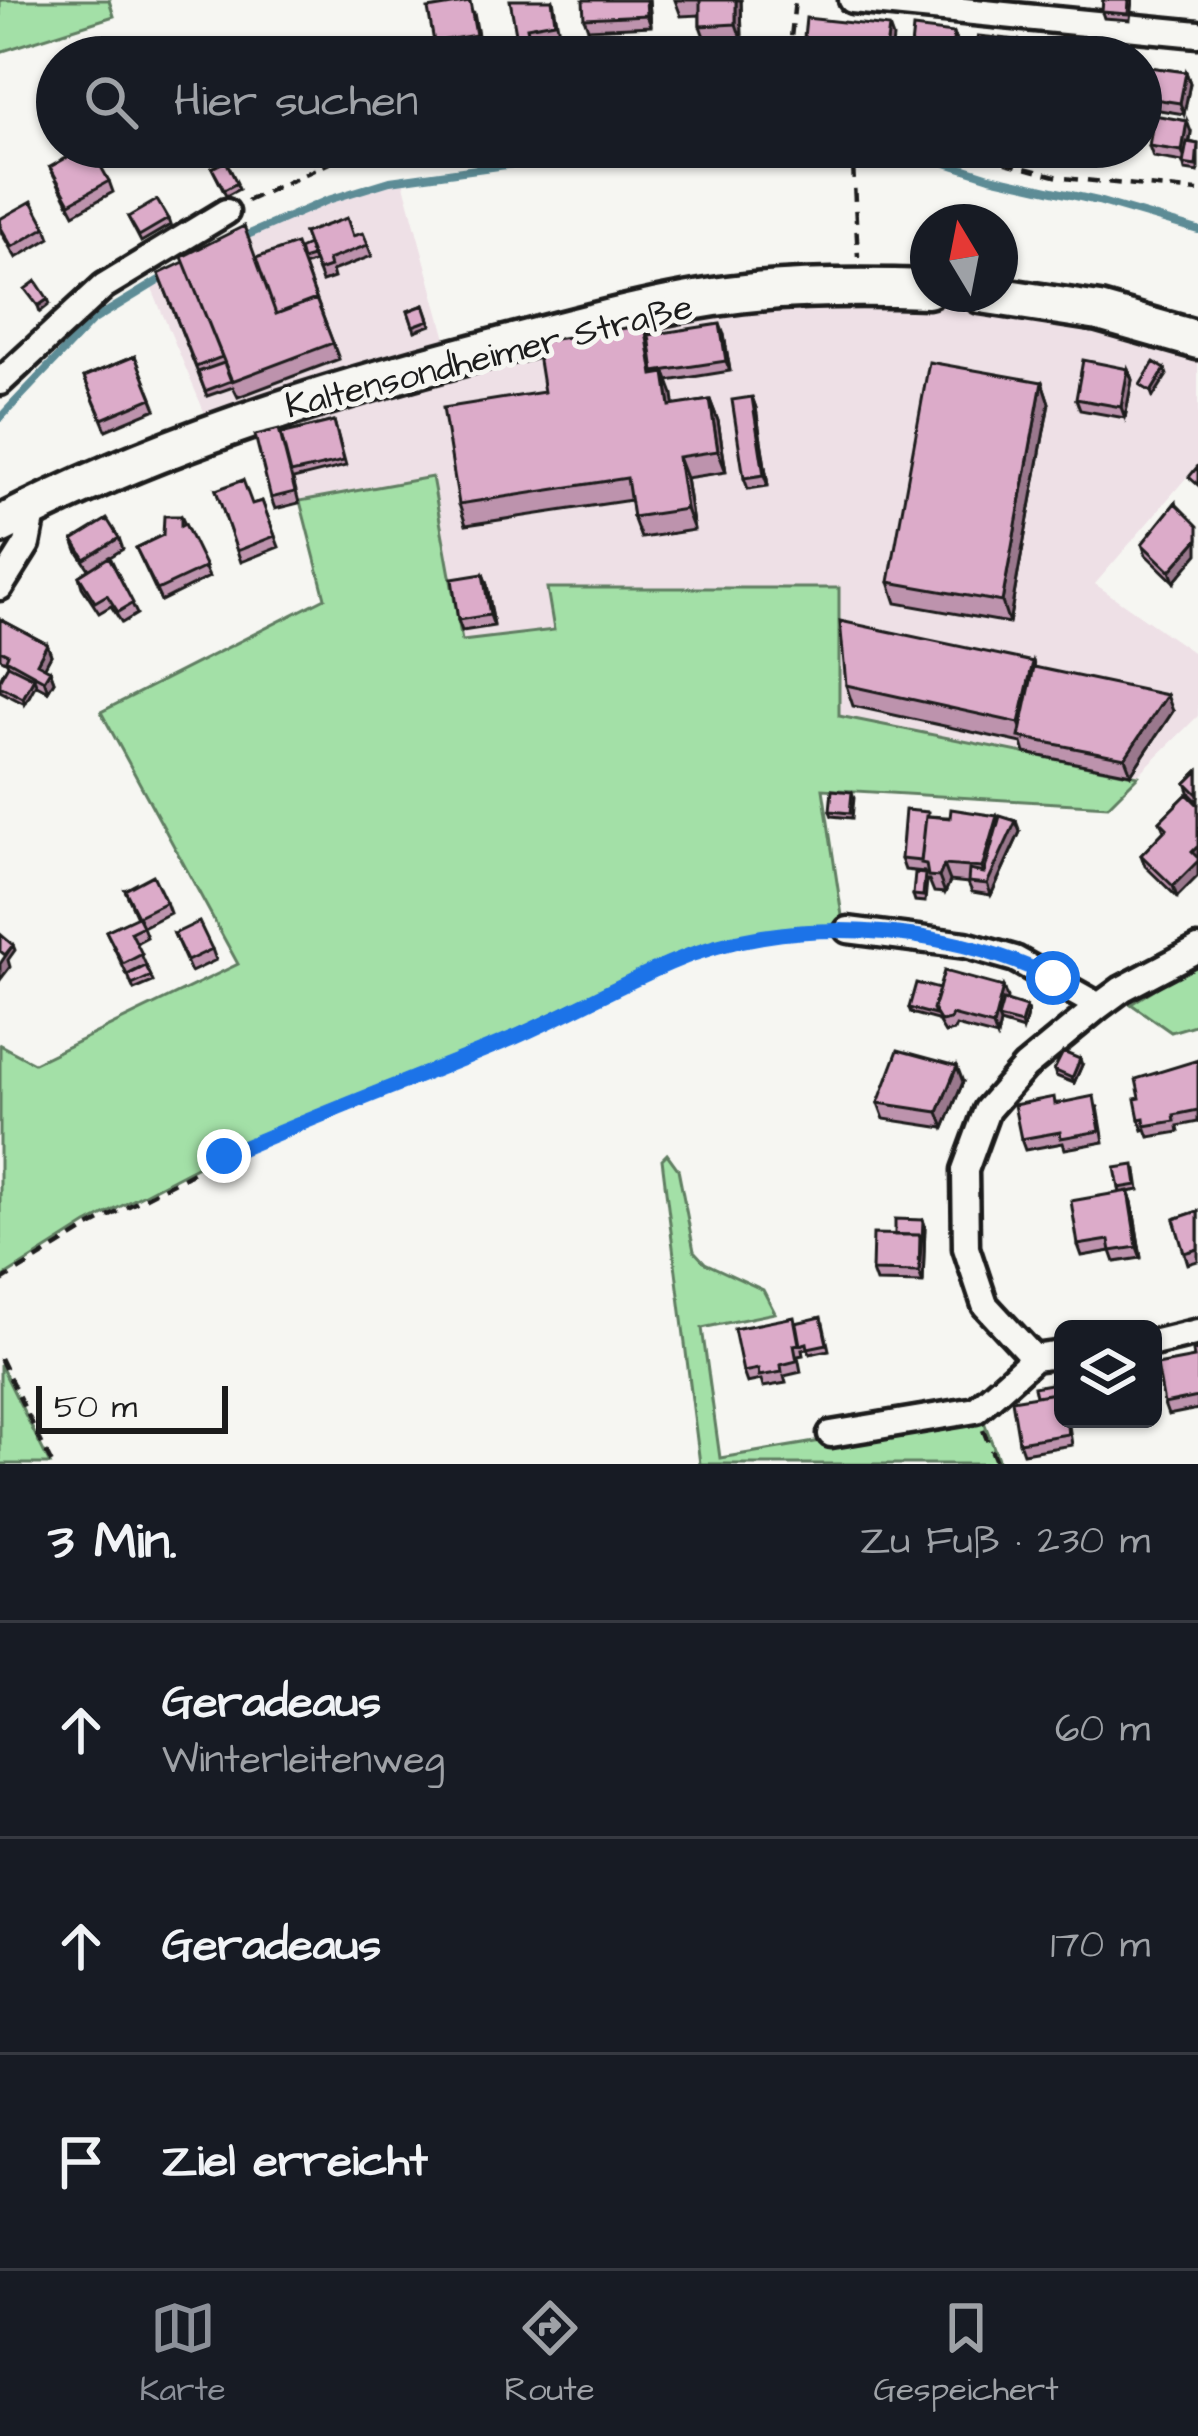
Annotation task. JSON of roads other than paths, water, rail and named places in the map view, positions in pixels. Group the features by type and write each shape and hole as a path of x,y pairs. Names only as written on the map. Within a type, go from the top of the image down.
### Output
{"main road":[{"name":"Kaltensondheimer Straße","path":"0,525 202,436 374,379 618,317 752,292 910,288"},
{"path":"1018,300 1099,312 1198,340"}],"street":[{"path":"852,0 1198,34"},
{"path":"0,382 104,286 226,212"},
{"path":"0,587 27,544 34,508"},
{"path":"848,930 966,945 1016,959 1099,1006"},
{"path":"1034,1358 985,1305 966,1248 965,1170 987,1110 1024,1067 1122,988 1198,949"},
{"path":"1162,1341 1198,1332"},
{"path":"831,1434 976,1410 1034,1358 1054,1355"}],"waterway":[{"path":"238,239 328,200 390,181 484,168"},
{"path":"962,168 1198,230"},
{"path":"0,418 92,321 166,276"}]}
